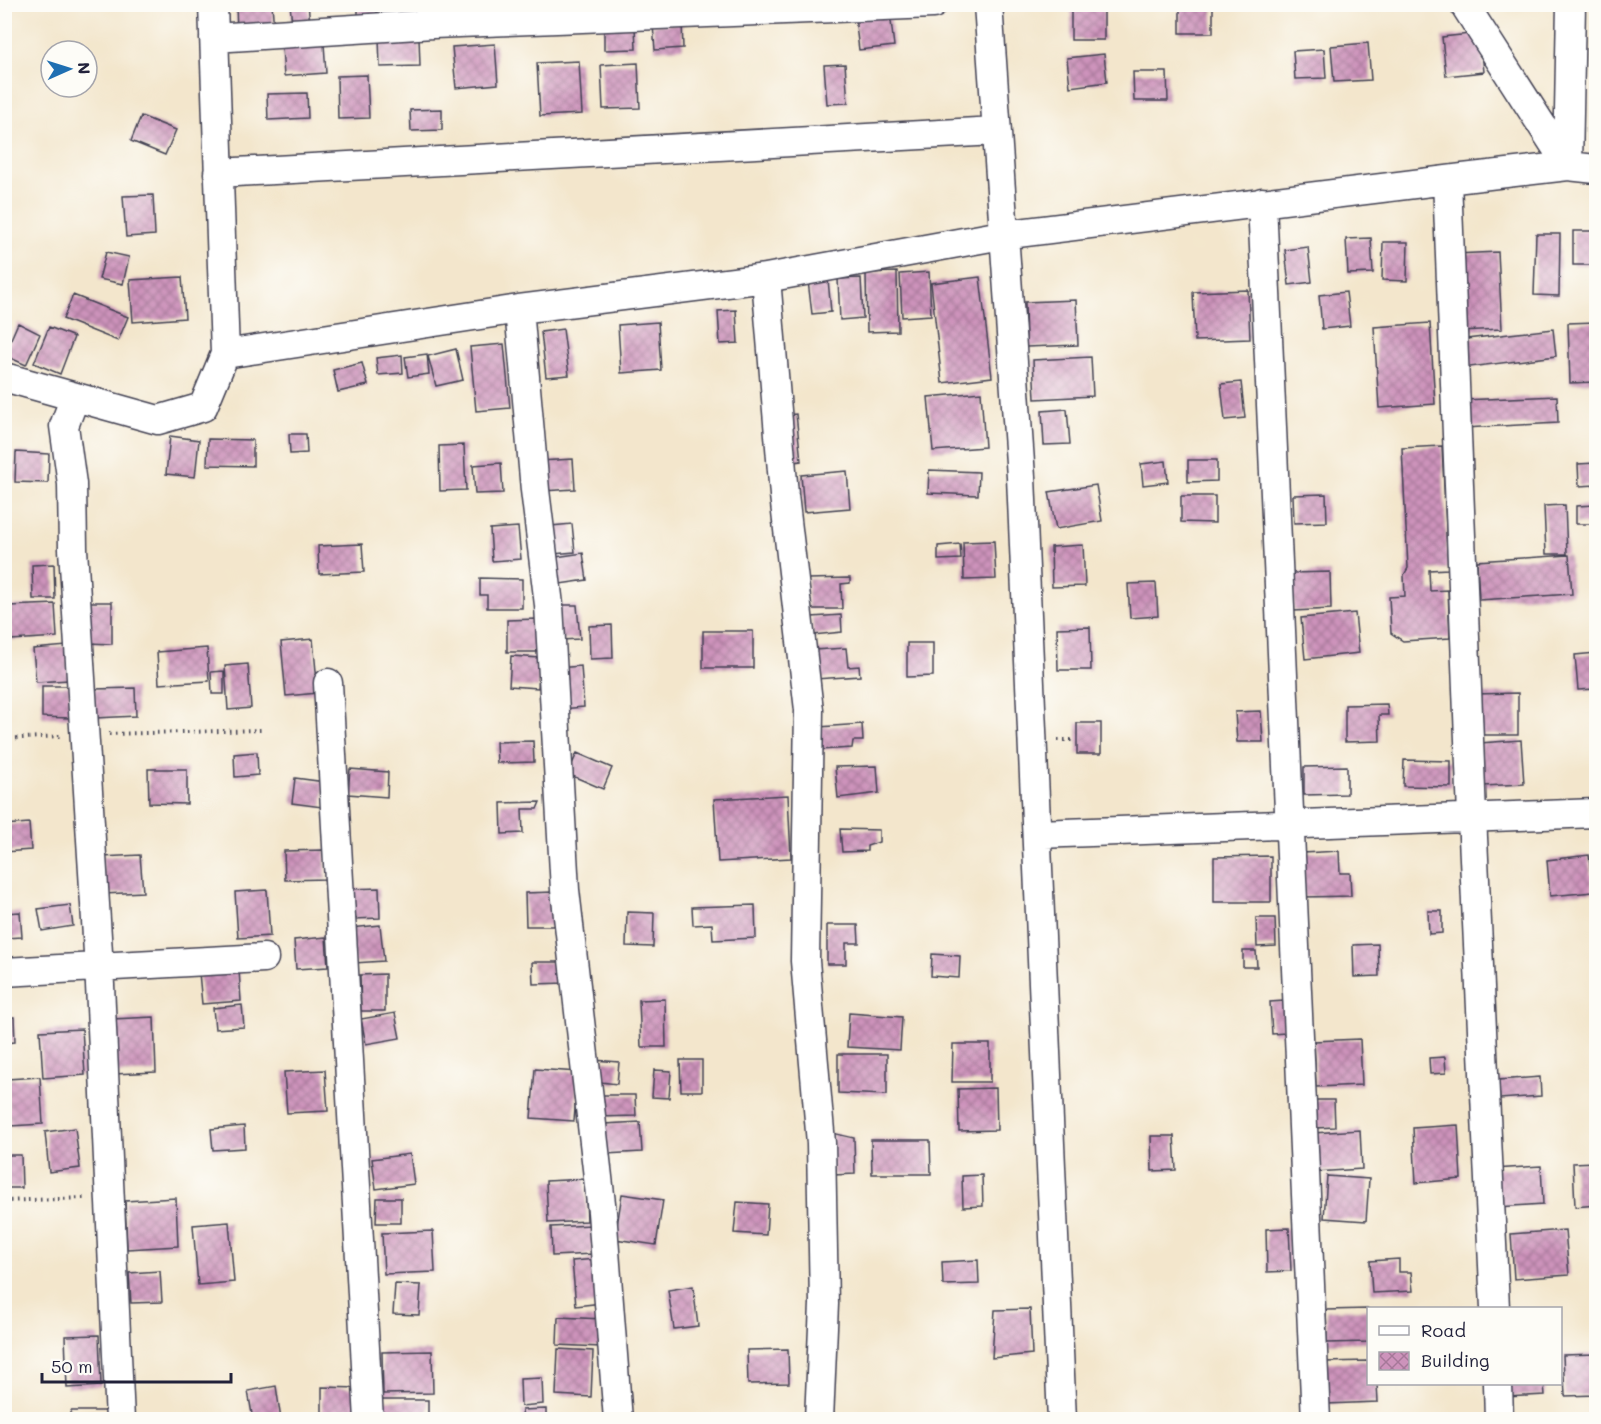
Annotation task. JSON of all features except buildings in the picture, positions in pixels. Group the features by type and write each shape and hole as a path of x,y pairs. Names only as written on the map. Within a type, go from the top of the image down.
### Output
{"street":[{"path":"4,377 158,420 203,407 225,354 213,4"},
{"path":"214,38 432,14 933,4"},
{"path":"988,4 1002,235 1021,477 1062,1419"},
{"path":"1464,4 1568,166"},
{"path":"1568,166 1571,4"},
{"path":"218,173 996,131"},
{"path":"225,354 519,309 766,278 1002,235 1568,166 1596,169"},
{"path":"1447,180 1472,816 1495,1307"},
{"path":"1262,202 1316,1419"},
{"path":"766,278 784,495 809,710 805,961 821,1143 824,1304 819,1419"},
{"path":"519,309 534,490 549,605 565,890 602,1212 618,1419"},
{"path":"75,397 64,426 72,483 72,549 98,969 120,1419"},
{"path":"328,683 369,1419"},
{"path":"1038,834 1596,813"},
{"path":"4,972 98,969 264,958"},
{"path":"1498,1385 1499,1419"}],"path":[{"path":"4,739 261,730"},
{"path":"4,1201 110,1197"}]}
